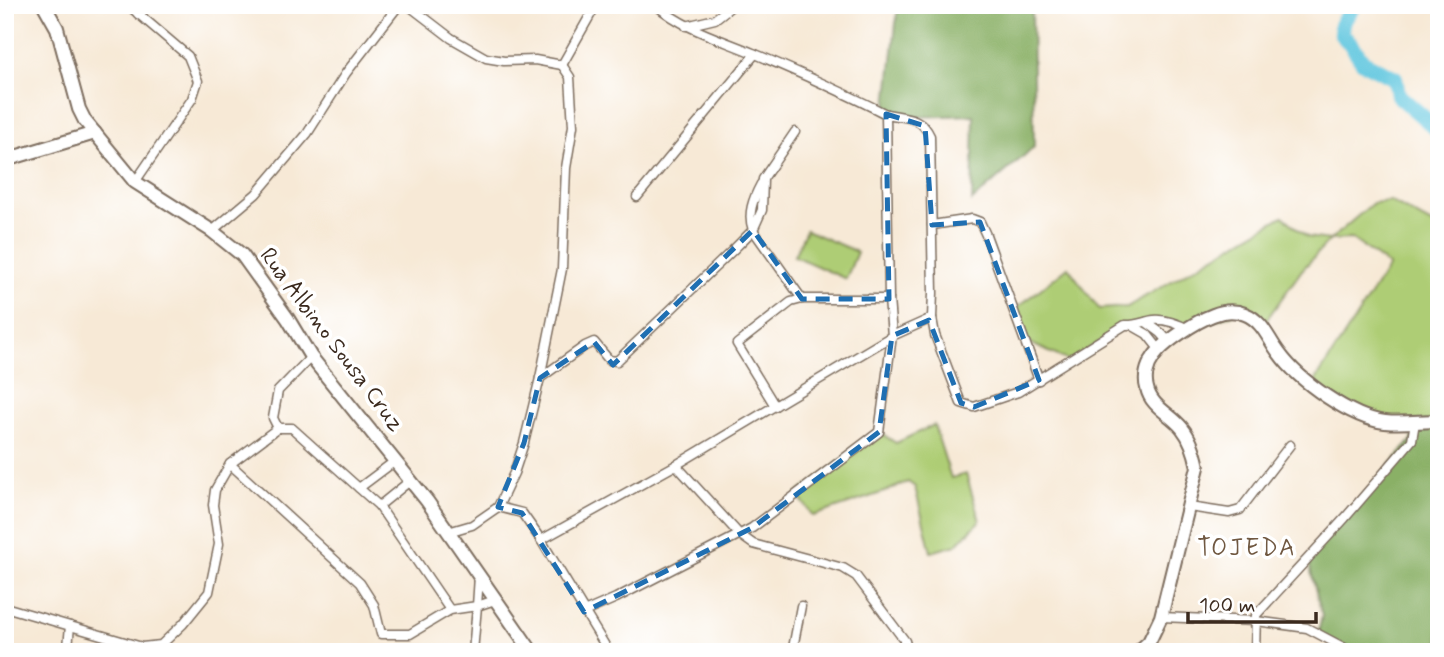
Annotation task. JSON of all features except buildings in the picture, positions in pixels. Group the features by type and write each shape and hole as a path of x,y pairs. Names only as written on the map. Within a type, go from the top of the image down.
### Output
{"street":[{"name":"Rua Albino Sousa Cruz","path":"44,5 57,29 79,109 85,121 135,182 212,231 242,256 288,319 311,357 411,480 531,652"},
{"path":"128,5 188,56 198,81 192,99 135,182"},
{"path":"138,14 150,5"},
{"path":"212,231 256,194 307,134 346,72 399,5"},
{"path":"408,5 417,9 451,38 486,58 504,61 535,60 562,65 570,77 573,126 566,168 562,269 524,443 498,507 472,524 448,532"},
{"path":"562,65 596,5"},
{"path":"656,5 686,26 755,54 886,114 917,120 925,126 930,136 932,318 935,335 961,403 974,407 1018,392 1125,326 1159,320 1188,329"},
{"path":"686,26 715,19 733,5"},
{"path":"637,197 755,54"},
{"path":"584,612 752,528 879,432 892,336 886,114"},
{"path":"540,378 594,342 609,360 617,361 753,230 762,210 763,179 795,132"},
{"path":"5,160 95,133"},
{"path":"932,225 972,219 980,222 1039,380"},
{"path":"753,230 802,299"},
{"path":"775,406 737,344 790,302 802,299 889,299"},
{"path":"1138,652 1149,642 1161,617 1198,467 1193,445 1181,427 1157,406 1146,388 1148,365 1164,345 1212,315 1239,312 1249,315 1262,326 1287,364 1307,383 1362,415 1384,422 1439,421"},
{"path":"541,540 676,465 892,336 932,318"},
{"path":"1146,322 1161,333 1164,345"},
{"path":"1133,326 1164,345"},
{"path":"278,428 273,418 278,391 311,357"},
{"path":"1255,652 1256,615 1345,519 1412,440 1415,422"},
{"path":"5,607 142,647 161,645 183,624 209,592 219,544 213,505 215,490 230,464 278,428 292,428 379,506 450,610"},
{"path":"1189,507 1229,513 1240,510 1290,445"},
{"path":"359,488 396,461"},
{"path":"230,464 360,583 374,605 382,634 410,634 450,610 495,600"},
{"path":"676,465 739,534 752,544 843,568 856,576 905,641 908,652"},
{"path":"379,506 411,480"},
{"path":"498,507 523,513 609,652"},
{"path":"473,652 479,576"},
{"path":"794,652 801,606"},
{"path":"1161,617 1256,621 1307,628 1349,652"},
{"path":"61,652 68,648 71,626"}],"highlighted area":[{"path":"886,114 925,126 932,225 980,222 1039,380 974,407 961,403 929,320 892,336 879,432 752,528 584,612 522,513 498,507 524,443 540,378 594,342 613,365 753,230 802,299 889,299"}],"green space":[{"path":"898,5 1032,5 1034,147 972,201 974,115 914,117 886,114"},
{"path":"1390,201 1439,228 1439,413 1435,421 1384,422 1312,386 1389,266 1352,239 1330,240 1373,203"},
{"path":"1283,216 1307,237 1330,240 1302,270 1262,326 1239,312 1188,329 1159,320 1125,326 1069,361 1025,341 1014,310 1068,267 1099,309 1127,307"},
{"path":"806,230 857,252 846,279 794,256"},
{"path":"1439,421 1439,652 1349,652 1318,633 1322,616 1308,559 1412,440 1415,422"},
{"path":"934,425 951,478 966,474 980,521 956,545 931,552 915,487 908,482 813,516 797,494 879,432 896,443"}],"waterway":[{"path":"1354,5 1341,25 1342,35 1363,62 1395,78 1398,95 1439,131"}],"district":[{"name":"TOJEDA","path":"1247,548"}]}
